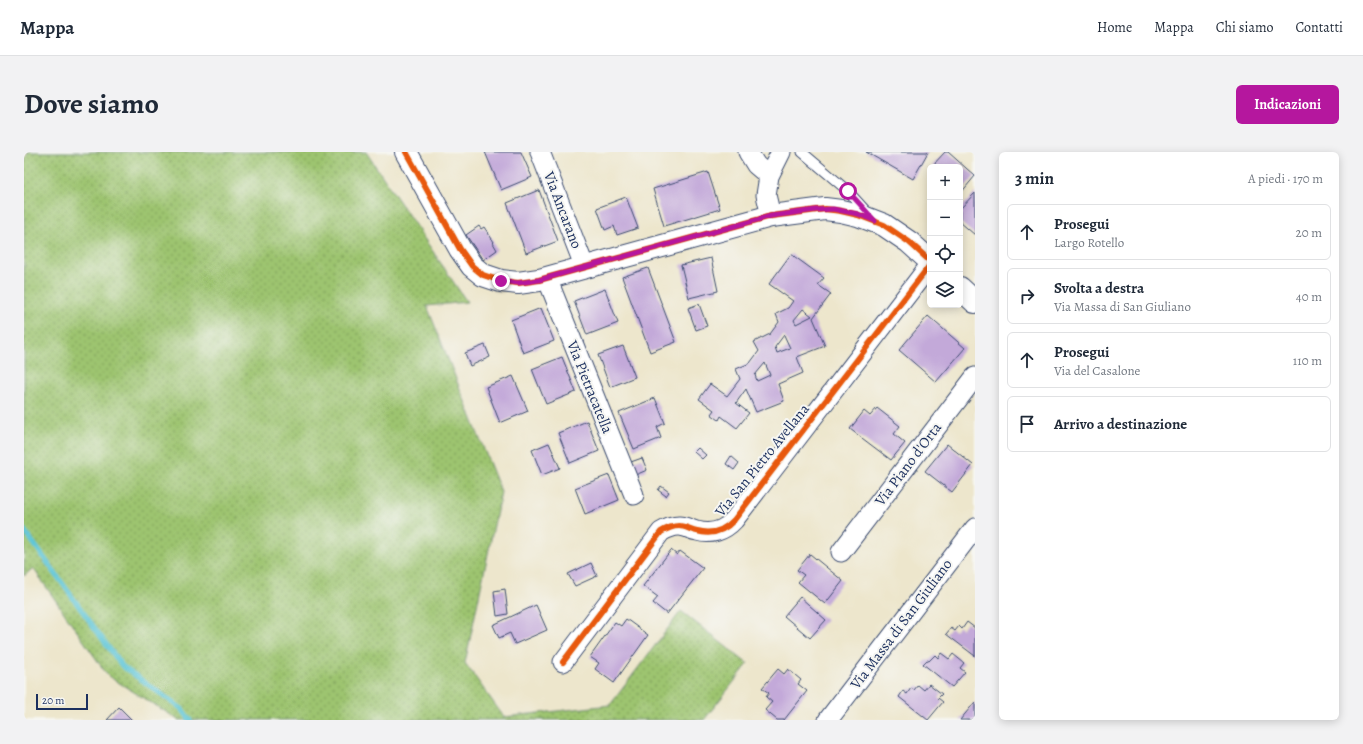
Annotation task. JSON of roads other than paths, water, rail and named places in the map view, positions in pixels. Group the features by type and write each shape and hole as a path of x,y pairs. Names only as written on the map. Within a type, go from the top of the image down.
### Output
{"street":[{"path":"406,152 464,256 483,275 511,283 527,282 547,278 771,216 811,210 833,209 858,214 875,221 901,236 927,258"},
{"name":"Via Ancarano","path":"540,152 586,268"},
{"path":"748,152 756,165 769,176"},
{"path":"771,216 766,195 769,176 781,152"},
{"name":"Via San Pietro Avellana","path":"563,662 661,532 672,527 681,526 706,533 721,530 730,525 927,269"},
{"name":"Via Pietracatella","path":"547,278 634,495"},
{"path":"963,291 975,302"},
{"name":"Via Piano d'Orta","path":"841,552 975,377"},
{"name":"Via Massa di San Giuliano","path":"828,720 975,528"}],"lane":[{"path":"802,152 848,191 875,221"}],"waterway":[{"path":"24,530 122,666 182,709 190,720"}]}
